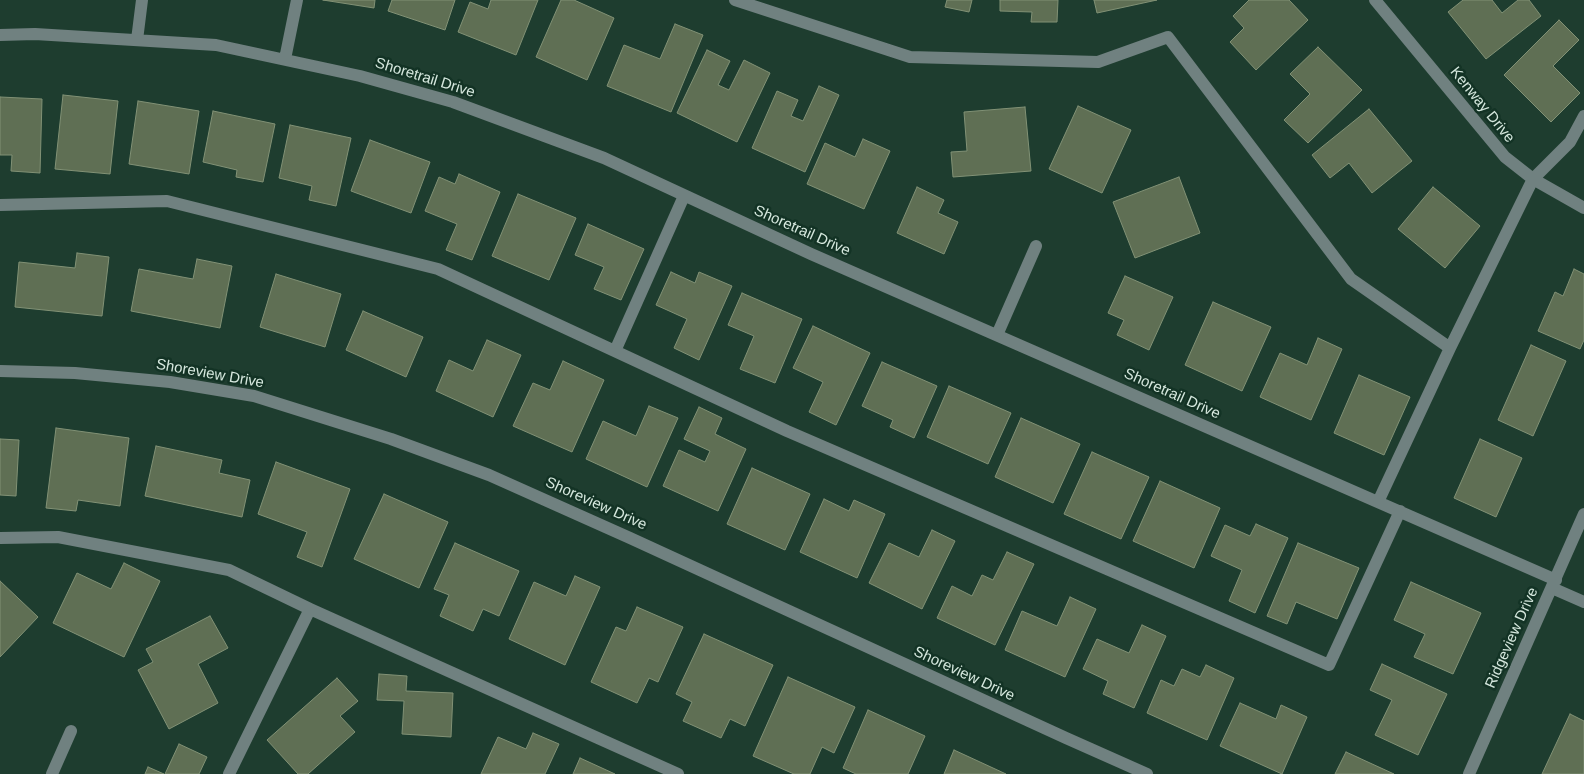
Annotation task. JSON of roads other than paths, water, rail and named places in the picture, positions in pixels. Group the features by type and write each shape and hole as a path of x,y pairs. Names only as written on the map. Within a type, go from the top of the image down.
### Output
{"street":[{"path":"137,40 142,0"},
{"path":"285,59 297,0"},
{"path":"735,0 910,57 1098,62 1168,37 1351,279 1450,348"},
{"name":"Kenway Drive","path":"1375,0 1504,157 1533,179 1584,208"},
{"name":"Shoretrail Drive","path":"0,35 35,34 216,45 360,76 453,102 604,158 811,254 1378,502 1554,584 1584,602"},
{"path":"1378,502 1450,348 1533,179 1570,142 1584,116"},
{"path":"615,351 684,196"},
{"path":"0,205 167,201 438,269 796,435 1329,665 1400,512"},
{"path":"998,335 1036,246"},
{"name":"Shoreview Drive","path":"0,371 104,375 170,382 254,396 391,439 498,479 1147,774"},
{"name":"Ridgeview Drive","path":"1469,774 1584,514"},
{"path":"0,538 58,537 229,570 310,609 678,774"},
{"path":"229,774 310,609"},
{"path":"52,774 71,731"}]}
